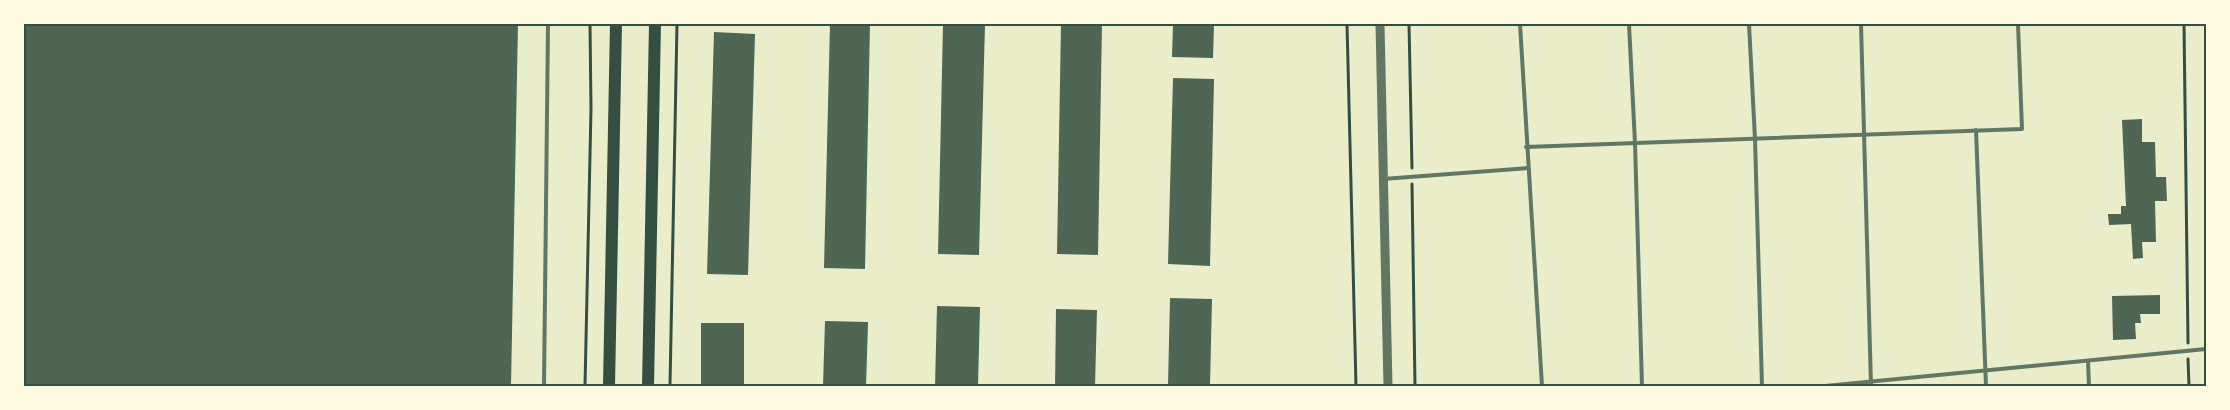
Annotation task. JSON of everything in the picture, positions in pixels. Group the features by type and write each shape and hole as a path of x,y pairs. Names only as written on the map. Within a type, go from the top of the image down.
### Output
{"main road":[{"path":"608,386 616,24"},
{"path":"648,386 655,24"}],"street":[{"path":"1380,24 1388,386"}],"lane":[{"path":"544,386 548,24"},
{"path":"1520,24 1542,386"},
{"path":"1629,24 1635,143 1642,386"},
{"path":"1749,24 1755,139 1762,386"},
{"path":"1861,24 1871,384"},
{"path":"1526,147 2022,129 2018,24"},
{"path":"2089,24 2103,24"},
{"path":"1976,130 1986,386"},
{"path":"1383,180 1528,168"},
{"path":"1825,386 1871,384 2206,349"},
{"path":"2088,360 2089,386"}],"path":[{"path":"585,386 591,109 590,24"},
{"path":"670,386 677,24"},
{"path":"1347,24 1356,386"},
{"path":"1409,24 1415,386"},
{"path":"2184,24 2189,386"}],"building":[{"path":"26,24 518,24 511,386 44,386 44,384 24,384"},
{"path":"830,24 870,24 865,269 824,268"},
{"path":"943,24 985,24 979,255 938,254"},
{"path":"1061,24 1102,24 1098,255 1057,254"},
{"path":"1173,24 1214,24 1213,58 1172,57"},
{"path":"714,32 755,34 748,275 707,274"},
{"path":"1173,78 1214,79 1210,266 1168,264"},
{"path":"2142,119 2142,142 2155,142 2156,177 2166,177 2167,201 2155,201 2156,242 2142,242 2143,258 2133,259 2131,224 2109,225 2108,214 2121,214 2121,206 2126,206 2122,120"},
{"path":"2160,295 2160,314 2140,314 2141,323 2135,323 2136,339 2113,340 2112,296"},
{"path":"1170,298 1212,299 1210,386 1168,386"},
{"path":"937,306 980,307 978,386 935,386"},
{"path":"1056,309 1097,310 1095,386 1055,386"},
{"path":"825,321 868,322 866,386 823,386"},
{"path":"701,323 744,323 744,386 701,386"}]}
